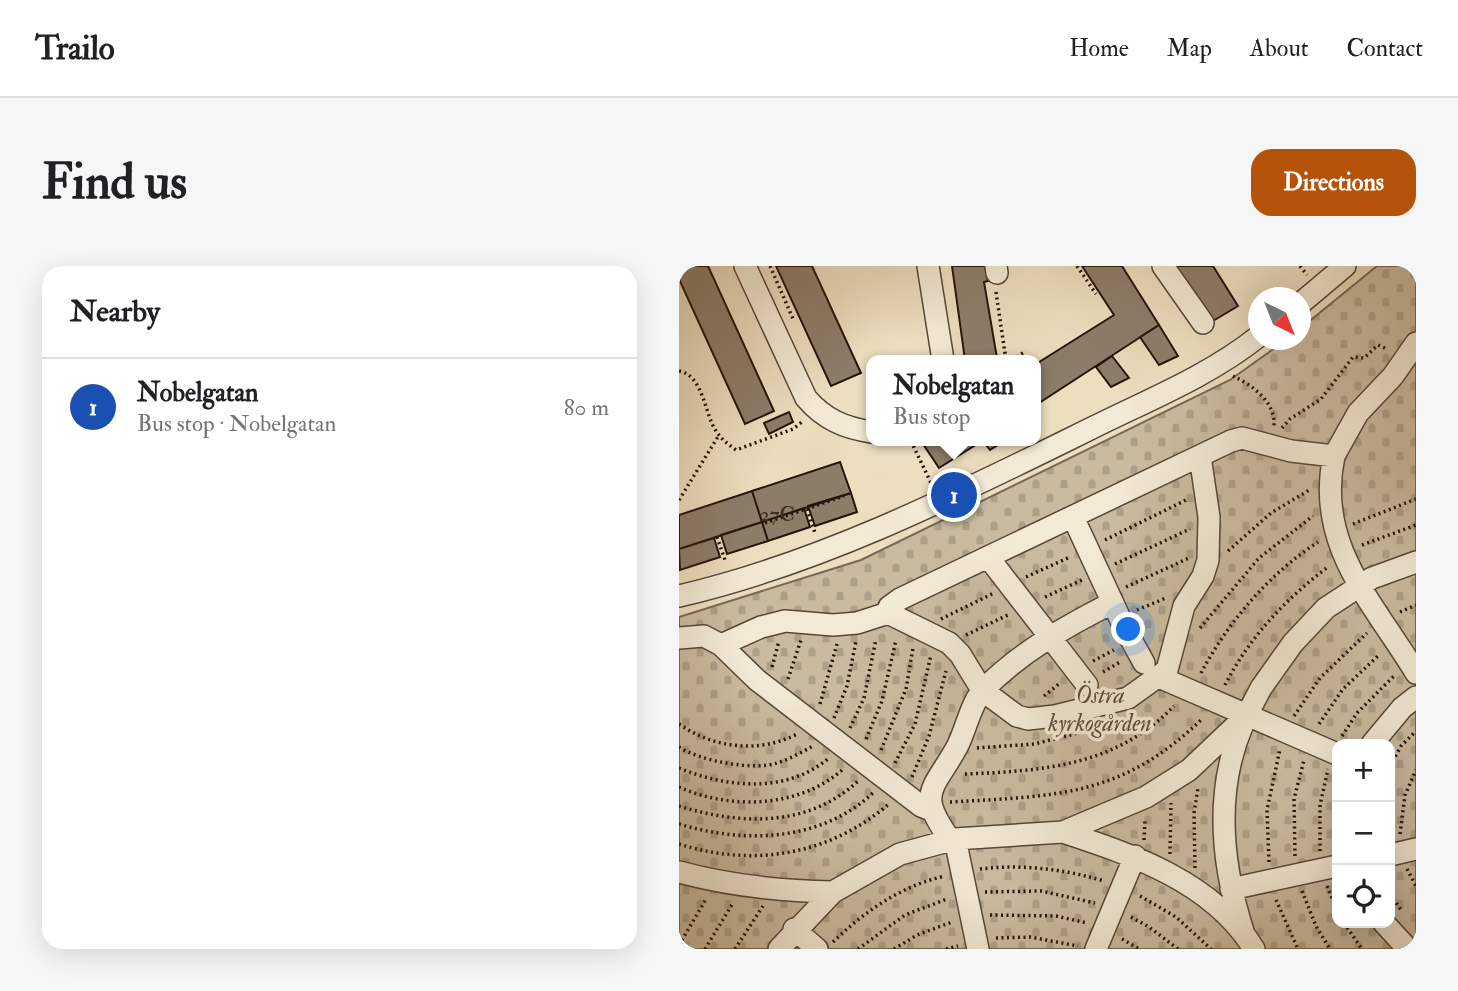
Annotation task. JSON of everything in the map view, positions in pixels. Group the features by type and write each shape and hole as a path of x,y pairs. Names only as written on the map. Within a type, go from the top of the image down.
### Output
{"street":[{"path":"745,266 806,398 817,411 831,420 851,429 866,431"},
{"path":"928,266 942,355"},
{"path":"1163,266 1203,323"},
{"path":"1311,294 1345,266"},
{"path":"679,596 866,534 995,477 1209,371 1248,343"},
{"path":"1411,351 1358,413 1333,456 1328,480 1329,505 1341,554 1358,585 1414,669"},
{"path":"888,614 889,607 900,599 1241,438 1333,456"},
{"path":"1147,664 1167,670 1181,616 1201,560 1209,517 1200,456"},
{"path":"1073,517 1110,599 1147,664 1247,715 1332,748"},
{"path":"988,557 1086,684"},
{"path":"1249,941 1231,889 1225,853 1225,795 1233,747 1247,715 1261,688 1293,643 1326,608 1358,585 1400,565 1416,562"},
{"path":"930,810 929,801 935,781 966,730 982,690 1050,634 1110,599"},
{"path":"721,645 761,627 783,621 840,625 888,614 946,634 982,690 1017,716 1039,719 1128,698 1147,664"},
{"path":"679,638 704,636 721,645 772,691 930,810 953,840 977,945"},
{"path":"1376,739 1402,708 1416,698"},
{"path":"779,949 833,891 900,854 953,840 1063,832 1146,797 1203,758 1247,715"},
{"path":"1063,832 1140,858 1170,874 1198,894 1249,941"},
{"path":"1100,940 1140,858"},
{"path":"1231,889 1330,868"},
{"path":"679,872 716,882 775,891 833,891"},
{"path":"1388,928 1406,948"},
{"path":"795,929 817,949"}],"path":[{"path":"770,266 798,328"},
{"path":"1077,266 1096,294"},
{"path":"1300,266 1309,276"},
{"path":"997,269 995,285 1005,355"},
{"path":"1266,445 1290,419 1321,399 1353,357 1364,358 1378,345 1411,351"},
{"path":"1020,355 1026,351"},
{"path":"679,371 691,376 719,435 736,450 793,429 806,419 800,413"},
{"path":"1232,374 1253,386 1273,414 1274,425 1266,445"},
{"path":"679,500 719,435"},
{"path":"913,446 932,486"},
{"path":"1110,599 1201,560 1219,559 1271,513 1328,480"},
{"path":"765,523 844,496"},
{"path":"679,824 749,838 779,836 827,823 894,785 946,634 1010,584 1191,498"},
{"path":"1193,637 1259,558 1329,505"},
{"path":"807,509 815,533"},
{"path":"946,634 1027,606 1195,526"},
{"path":"717,537 726,563"},
{"path":"772,691 783,621"},
{"path":"772,691 805,623"},
{"path":"679,844 746,857 767,858 808,849 872,819 929,736 946,634"},
{"path":"1330,949 1315,926 1298,875 1292,829 1294,799 1311,742 1324,715 1343,689 1371,661 1398,643"},
{"path":"1086,684 1147,664"},
{"path":"1343,739 1357,713 1374,694 1414,669"},
{"path":"1395,757 1401,746 1416,731"},
{"path":"1198,894 1194,813 1203,758"},
{"path":"1330,868 1319,841 1320,805 1332,766"},
{"path":"1416,770 1403,808 1403,852 1416,886"},
{"path":"1170,874 1171,781"},
{"path":"1140,858 1146,797"},
{"path":"826,949 852,923 889,897 933,879 962,873"},
{"path":"679,945 716,882"},
{"path":"705,949 745,887"},
{"path":"858,949 905,915 967,895 1000,890 1041,891 1080,898 1113,909 1149,927 1178,949"},
{"path":"735,949 775,891"},
{"path":"894,949 917,935 971,918 1007,913 1056,916 1100,940 1139,949"},
{"path":"1347,928 1362,949"},
{"path":"946,949 1030,937 1086,949"}],"green space":[{"name":"Östra kyrkogården","path":"1377,266 1416,266 1416,949 679,949 679,617 861,560 1230,380 1272,350 1311,350 1311,320"}],"building":[{"path":"679,266 708,266 774,411 745,424 679,279"},
{"path":"776,266 812,266 861,373 831,386"},
{"path":"952,266 985,266 988,281 984,282 996,355 964,355"},
{"path":"1082,266 1122,266 1159,325 1041,402 1041,361 1114,315"},
{"path":"1172,266 1213,266 1238,306 1208,324"},
{"path":"1159,325 1178,356 1159,365 1140,337"},
{"path":"1112,356 1129,378 1111,387 1096,367"},
{"path":"789,412 793,422 769,434 764,423"},
{"path":"924,446 974,446 939,468"},
{"path":"840,462 851,493 762,522 752,491"},
{"path":"752,491 762,522 679,549 679,515"},
{"path":"851,493 857,512 815,526 808,506"},
{"path":"804,508 810,527 768,541 762,522"},
{"path":"762,522 768,541 727,554 721,535"},
{"path":"714,538 720,557 680,570 679,549"}],"place":[{"name":"Nobelgatan","path":"954,495"}]}
